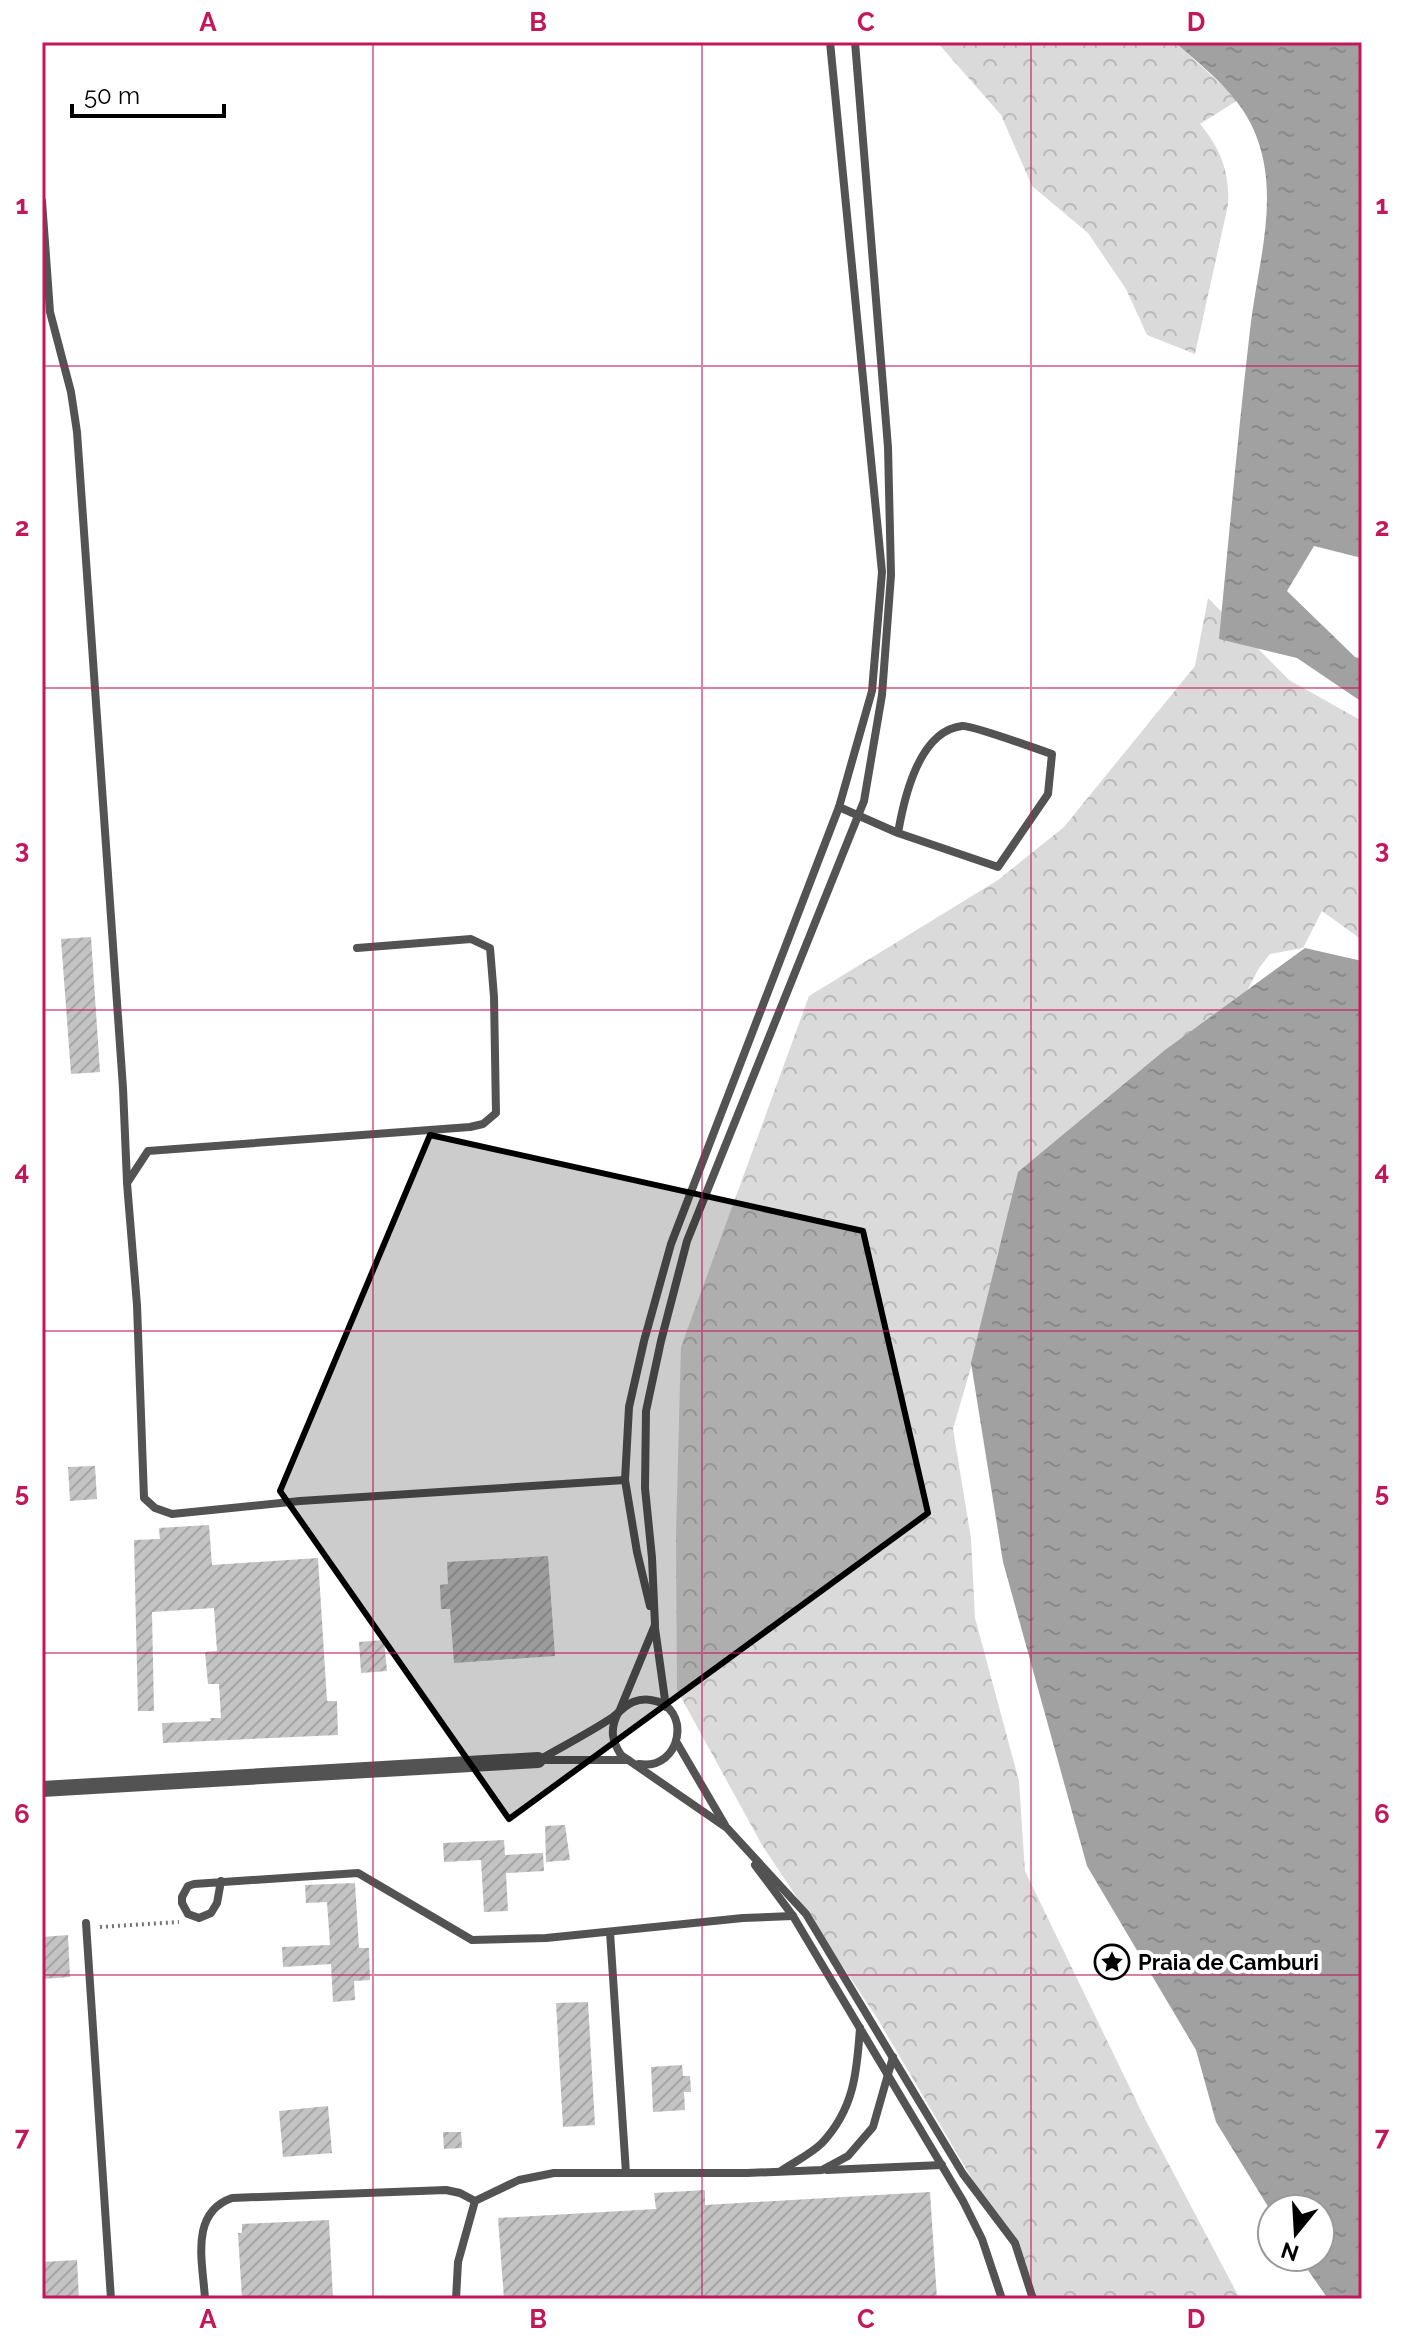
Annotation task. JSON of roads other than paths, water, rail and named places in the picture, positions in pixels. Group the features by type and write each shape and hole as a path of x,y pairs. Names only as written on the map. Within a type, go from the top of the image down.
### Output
{"street":[{"path":"42,1789 538,1760"}],"lane":[{"path":"830,42 882,572 872,691 839,807 671,1244 644,1341 629,1407 625,1480 637,1552 655,1625 612,1731 616,1748 631,1762 727,1828 806,1914 963,2174 1015,2243 1033,2299"},
{"path":"538,1760 655,1764 672,1753 677,1743 677,1724 666,1707 655,1625 645,1488 646,1411 687,1241 864,801 882,695 891,575 888,447 855,42"},
{"path":"42,201 50,312 71,392 77,432 137,1305 144,1498 155,1508 172,1514 300,1501 625,1480"},
{"path":"839,807 898,833 998,867 1048,794 1052,754 963,725 940,734 927,746 904,799 898,833"},
{"path":"127,1183 137,1163 148,1151 470,1127 496,1113 490,948 471,939 357,948"},
{"path":"538,1760 633,1701 651,1700 666,1707"},
{"path":"677,1743 727,1828 793,1916 942,2165 982,2239 1002,2299"},
{"path":"221,1881 215,1909 211,1913 199,1918 188,1914 182,1903 188,1886 221,1881 358,1873 472,1940 546,1938 743,1918 793,1916"},
{"path":"86,1923 111,2299"},
{"path":"610,1932 626,2173"},
{"path":"780,2172 821,2144 844,2113 856,2079 860,2028"},
{"path":"822,2170 848,2156 873,2127 893,2057"},
{"path":"456,2299 458,2262 475,2201 519,2180 554,2173 780,2172 942,2165"},
{"path":"205,2299 201,2233 208,2213 223,2201 232,2198 433,2190 460,2193 475,2201"}],"water":[{"path":"1175,42 1362,42 1362,558 1314,546 1287,591 1355,657 1362,659 1362,702 1297,658 1219,639 1253,306 1265,233 1267,185 1257,138 1242,109 1222,85"},
{"path":"1305,948 1362,961 1362,2299 1328,2299 1310,2273 1336,2273 1336,2193 1260,2193 1216,2122 1196,2050 1087,1866 1003,1562 971,1363 1018,1172 1165,1050"}],"place":[{"name":"Praia de Camburi","path":"1112,1962"}]}
